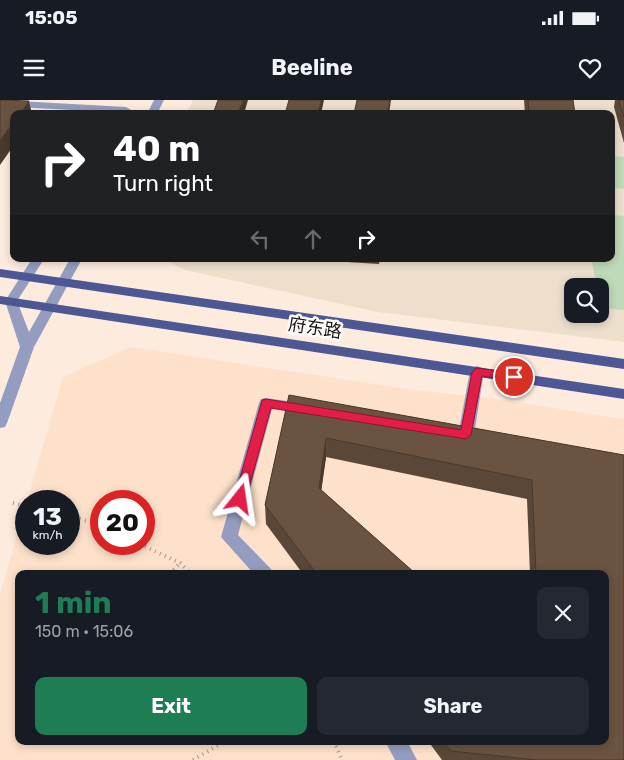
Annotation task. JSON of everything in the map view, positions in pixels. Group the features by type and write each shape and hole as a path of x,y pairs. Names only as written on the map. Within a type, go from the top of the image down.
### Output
{"main road":[{"name":"府东路","path":"0,273 624,364"},
{"name":"府东路","path":"6,300 624,394"}],"street":[{"path":"0,103 97,110"},
{"path":"27,346 6,300 36,262"},
{"path":"0,423 27,346 74,262"},
{"path":"466,435 477,372"},
{"path":"261,570 229,537 266,403 323,412"},
{"path":"447,432 484,438"},
{"path":"398,745 407,760"}],"path":[{"path":"155,551 180,563 187,570"},
{"path":"174,570 180,563"},
{"path":"193,760 218,745"},
{"path":"336,745 342,760"}],"shaded area":[{"path":"193,100 624,100 624,342 378,312 185,270 169,262 615,262 615,110 188,110"},
{"path":"131,347 414,390 496,399 624,419 624,760 0,760 0,595 15,542 15,555 80,555 80,490 30,490 63,377"}],"green space":[{"path":"615,156 624,157 624,189 615,188"},
{"path":"615,215 624,216 624,310 609,309 609,278 595,278 592,262 615,262"}],"building":[{"path":"0,100 29,101 23,110 10,110 10,127 0,140"},
{"path":"218,100 243,100 239,110 214,110"},
{"path":"289,100 321,100 319,110 286,110"},
{"path":"357,100 390,100 388,110 355,110"},
{"path":"528,100 573,100 574,110 529,110"},
{"path":"619,100 624,100 624,117"},
{"path":"289,395 624,455 624,760 538,760 451,751 446,745 609,745 609,570 536,570 532,480 326,438 319,488 411,570 314,570 265,505"}],"route":[{"path":"240,499 266,403 466,435 477,372 514,377"}]}
